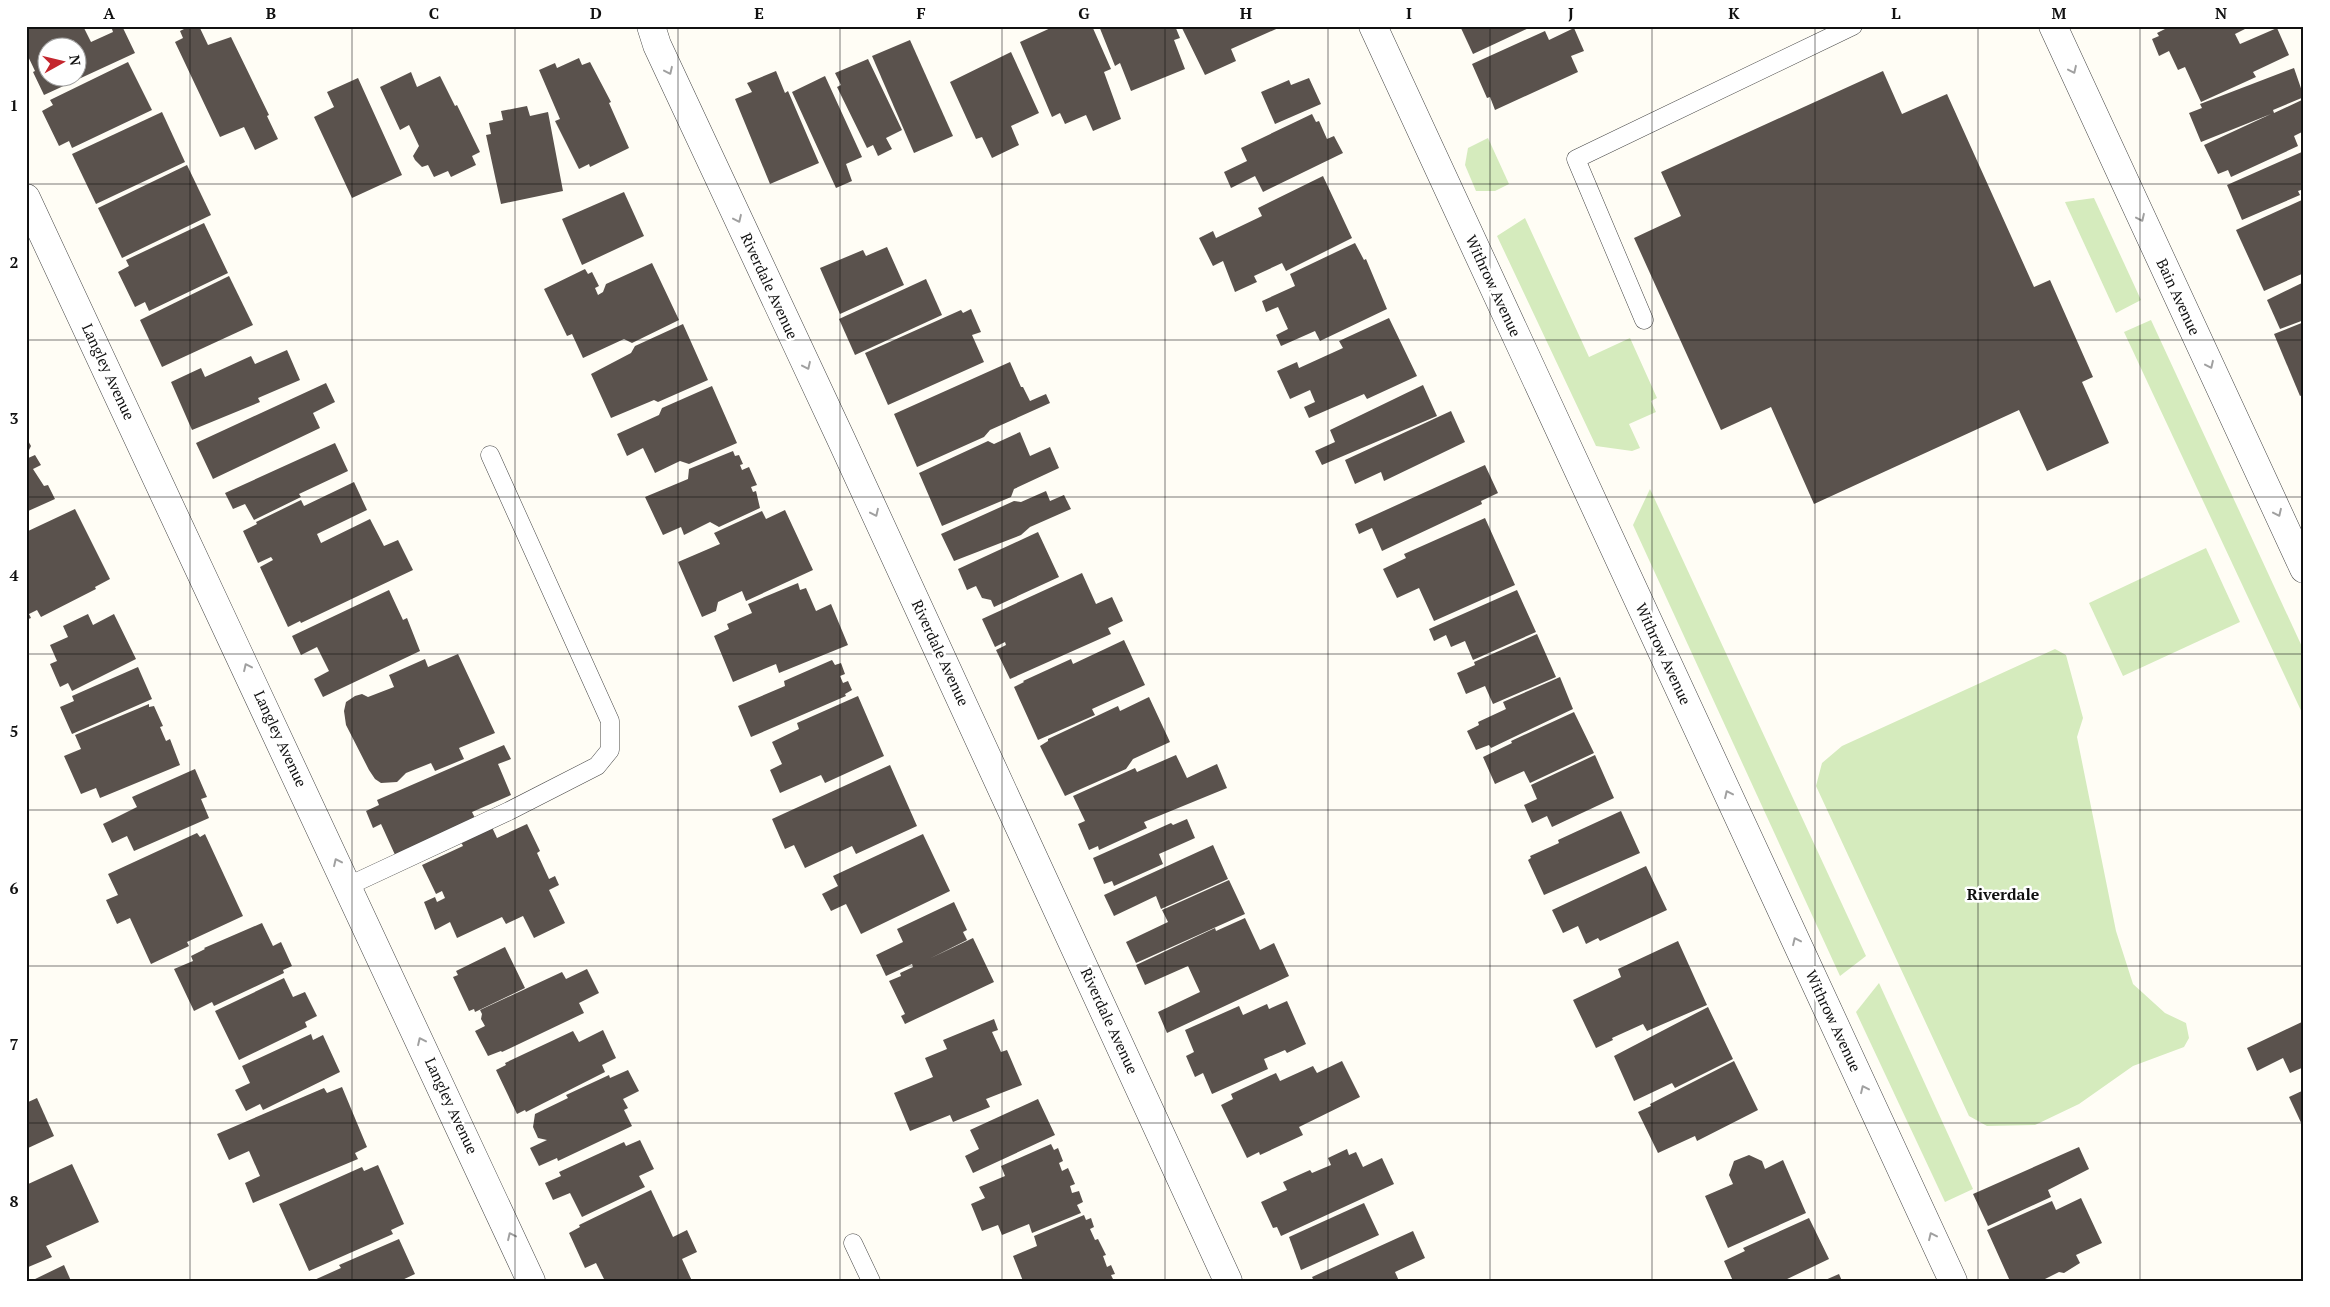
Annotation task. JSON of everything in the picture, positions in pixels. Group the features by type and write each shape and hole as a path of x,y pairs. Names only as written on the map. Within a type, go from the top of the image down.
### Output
{"street":[{"name":"Riverdale Avenue","path":"651,26 656,44 837,430 1228,1281"},
{"name":"Withrow Avenue","path":"1373,26 1953,1281"},
{"name":"Bain Avenue","path":"2053,26 2304,569"},
{"name":"Langley Avenue","path":"26,198 532,1281"}],"lane":[{"path":"1644,320 1576,159 1852,26"},
{"path":"348,886 509,811 597,766 610,750 610,721 490,455"},
{"path":"853,1243 871,1281"}],"green space":[{"path":"1488,138 1509,184 1495,191 1476,191 1465,165 1468,148"},
{"path":"2094,198 2141,300 2116,313 2065,202"},
{"path":"1525,218 1589,357 1630,338 1657,398 1651,401 1656,412 1629,424 1640,448 1632,451 1596,446 1497,236"},
{"path":"2151,320 2304,651 2304,717 2124,332"},
{"path":"1650,489 1866,956 1840,976 1633,525"},
{"path":"2206,548 2240,622 2123,676 2089,603"},
{"path":"2055,649 2066,655 2083,718 2077,737 2116,931 2133,984 2165,1013 2186,1023 2189,1038 2184,1047 2133,1066 2079,1104 2035,1125 1987,1126 1969,1116 1816,786 1822,763 1842,746"},
{"path":"1879,983 1973,1189 1945,1202 1856,1012"}],"building":[{"path":"30,26 83,26 91,42 113,32 111,26 126,26 123,28 135,53 88,75 88,38 38,38 38,82 26,52 26,28"},
{"path":"190,26 199,26 208,45 231,37 269,115 267,116 278,139 255,150 244,127 220,137 175,42 183,38 180,31"},
{"path":"1055,26 1092,26 1111,69 1104,72 1121,119 1093,131 1086,115 1065,124 1060,113 1052,117 1020,42"},
{"path":"1099,26 1175,26 1180,38 1174,40 1185,69 1131,91 1120,63 1115,66"},
{"path":"1181,26 1283,26 1231,49 1236,61 1205,75"},
{"path":"1460,26 1533,26 1473,54"},
{"path":"2171,26 2244,26 2245,29 2235,34 2240,44 2277,28 2289,55 2253,72 2256,77 2201,102 2185,67 2178,70 2169,51 2159,56 2152,39 2159,36 2157,33"},
{"path":"1574,28 1584,51 1571,56 1578,72 1495,110 1490,97 1487,98 1472,64 1545,31 1549,40"},
{"path":"910,40 953,136 914,153 872,56"},
{"path":"1011,52 1039,113 1011,126 1019,145 992,158 982,137 976,139 950,82"},
{"path":"579,58 582,65 590,62 611,102 609,103 629,148 590,167 589,164 579,169 555,121 560,119 539,70 555,63 557,68"},
{"path":"868,59 902,130 886,138 892,149 878,156 873,145 867,148 837,87 841,85 835,73"},
{"path":"128,62 152,110 72,148 69,141 59,146 42,111 53,105 50,100 75,88 88,88 88,81"},
{"path":"2294,68 2304,97 2273,110 2274,113 2304,99 2304,131 2294,136 2298,146 2231,177 2228,170 2218,174 2204,145 2271,114 2201,142 2189,113 2202,108 2200,104"},
{"path":"776,71 785,93 788,91 819,163 770,184 735,99 752,92 747,83"},
{"path":"1883,71 1902,114 1947,94 2034,287 2050,280 2093,377 2082,382 2109,443 2047,471 2019,410 1814,504 1771,407 1721,430 1634,238 1681,216 1661,172"},
{"path":"411,72 417,87 440,76 455,106 457,105 480,152 472,156 476,165 451,177 448,171 434,177 428,165 422,167 415,160 413,156 419,146 409,125 400,130 380,87"},
{"path":"825,76 862,157 846,164 852,181 836,188 792,92"},
{"path":"358,78 402,175 352,198 314,117 334,107 327,92"},
{"path":"1309,78 1321,104 1275,124 1261,92 1289,80 1291,85"},
{"path":"41,88 59,88 44,95"},
{"path":"527,106 530,116 548,112 563,191 501,204 486,135 491,134 489,123 503,120 501,111"},
{"path":"162,112 185,162 96,204 72,154"},
{"path":"1312,114 1316,122 1319,121 1327,139 1334,136 1343,153 1263,192 1255,176 1231,188 1224,172 1247,161 1241,148"},
{"path":"2304,151 2304,189 2298,191 2300,195 2242,220 2227,185"},
{"path":"187,165 211,215 122,258 98,208"},
{"path":"1323,176 1352,238 1286,271 1282,263 1254,276 1257,282 1235,292 1223,261 1213,266 1199,238 1213,231 1216,238 1262,216 1258,208"},
{"path":"624,192 644,236 582,265 562,219"},
{"path":"2304,199 2304,273 2264,291 2236,230"},
{"path":"204,223 228,273 149,311 145,302 135,307 118,272 129,266 126,260"},
{"path":"1355,243 1364,260 1366,259 1387,309 1320,341 1315,331 1281,346 1276,335 1288,329 1278,307 1266,312 1262,301 1295,286 1290,274"},
{"path":"887,247 904,285 840,314 820,268 863,250 866,256"},
{"path":"652,263 679,320 632,343 624,339 583,358 572,334 567,336 544,289 585,269 588,274 592,272 599,286 595,288 598,295 603,292 606,284"},
{"path":"229,276 253,325 162,367 140,320"},
{"path":"926,279 942,315 855,355 839,319"},
{"path":"2304,282 2304,320 2280,329 2267,300"},
{"path":"971,309 981,332 972,335 984,362 888,405 865,353 961,310 963,313"},
{"path":"1389,318 1417,376 1367,399 1364,394 1309,418 1304,407 1315,402 1310,390 1290,399 1277,371 1297,362 1299,368 1343,348 1339,341"},
{"path":"2304,322 2304,394 2300,396 2274,334"},
{"path":"683,324 708,380 658,402 654,400 611,418 591,374 631,353 635,346"},
{"path":"287,350 300,380 258,398 260,402 192,430 171,382 201,368 205,377 251,356 255,364"},
{"path":"1010,362 1021,387 1023,387 1030,401 1046,394 1050,403 990,430 984,437 917,467 894,414"},
{"path":"326,383 335,402 313,413 320,428 213,479 196,443"},
{"path":"1423,385 1437,416 1322,465 1315,451 1335,442 1330,430"},
{"path":"712,386 737,443 689,464 680,461 655,473 643,448 627,456 617,434 659,415 662,408"},
{"path":"1451,411 1465,442 1384,481 1381,472 1355,484 1345,460"},
{"path":"1020,432 1030,456 1050,447 1059,468 1014,489 1011,497 942,526 919,473 988,441 994,444"},
{"path":"26,437 31,446 26,456"},
{"path":"335,443 348,471 299,494 301,497 254,520 245,504 233,509 225,493"},
{"path":"733,451 735,456 739,455 743,464 740,465 742,470 749,467 757,485 751,487 753,492 756,491 760,508 719,527 710,522 684,535 681,527 663,535 645,497 688,479 689,469"},
{"path":"35,455 41,465 33,469 44,486 48,485 55,499 26,512 26,459"},
{"path":"1485,465 1498,493 1481,501 1482,504 1382,551 1372,528 1359,534 1355,524"},
{"path":"354,482 367,510 317,534 321,543 370,519 384,546 398,540 413,570 301,623 300,621 288,627 260,567 273,560 271,557 258,563 243,531 257,524 256,522 301,500 304,506"},
{"path":"1046,491 1050,501 1064,495 1071,509 1030,527 1021,535 954,561 941,534 1014,501 1021,502"},
{"path":"75,509 110,579 95,587 96,589 41,617 37,610 29,614 31,618 26,620 26,532"},
{"path":"785,510 813,570 746,601 742,591 718,602 716,611 702,617 678,562 720,544 714,533 762,511 766,519"},
{"path":"1485,518 1515,585 1434,621 1419,588 1397,598 1383,569 1406,558 1404,554"},
{"path":"1038,532 1059,577 994,607 991,600 982,598 976,586 967,590 958,569"},
{"path":"1082,573 1096,604 1112,597 1123,621 1108,628 1111,634 1010,679 996,650 1006,645 1005,642 995,647 982,619"},
{"path":"798,583 800,590 806,588 816,611 831,604 848,645 779,673 776,664 733,682 714,636 729,629 727,624 752,613 748,604"},
{"path":"389,590 403,620 407,618 420,651 323,697 314,679 329,671 317,647 301,655 292,636"},
{"path":"1517,590 1536,632 1473,660 1465,641 1451,647 1446,635 1434,641 1429,629"},
{"path":"88,614 93,625 114,614 136,659 72,691 68,683 60,687 50,664 57,661 50,645 68,637 63,626"},
{"path":"1537,634 1556,677 1493,704 1485,686 1466,694 1457,673 1475,665 1474,662"},
{"path":"1124,640 1145,685 1092,709 1095,715 1038,740 1014,687 1071,659 1073,664"},
{"path":"458,654 495,733 459,748 464,759 435,771 431,763 406,773 397,782 381,783 375,779 369,770 346,725 344,711 346,702 355,696 362,694 368,697 394,687 389,675 425,659 428,667"},
{"path":"832,660 835,665 841,663 845,674 840,676 843,683 848,681 852,690 845,694 846,696 751,737 738,706 785,686 784,681"},
{"path":"138,667 152,699 72,734 60,707 74,701 72,696"},
{"path":"1560,677 1573,709 1491,748 1489,745 1476,750 1467,731 1479,725 1478,722 1506,709 1503,702"},
{"path":"858,696 884,756 825,783 821,775 780,793 770,770 782,764 772,742 799,729 797,723"},
{"path":"1149,697 1170,742 1133,759 1126,769 1065,796 1040,746 1048,741 1048,739 1118,706 1120,711"},
{"path":"149,704 149,707 154,706 163,726 160,727 166,741 170,739 180,765 100,798 96,788 81,794 64,756 81,749 75,735"},
{"path":"1574,712 1594,753 1530,783 1524,771 1495,784 1483,757 1512,743 1511,741"},
{"path":"504,745 511,759 498,764 511,795 472,812 477,822 396,857 381,824 373,828 366,811 379,805 377,800"},
{"path":"1176,755 1187,778 1217,764 1227,788 1144,822 1147,828 1099,850 1098,846 1089,850 1078,824 1085,821 1073,796 1135,768 1137,772"},
{"path":"1595,755 1614,798 1552,827 1547,816 1532,823 1524,805 1537,799 1531,785"},
{"path":"890,765 917,826 856,854 852,846 805,868 794,845 785,849 772,819"},
{"path":"195,769 207,797 201,799 209,818 134,851 127,836 112,843 103,824 137,807 132,797"},
{"path":"1621,811 1640,853 1544,895 1528,860 1531,858 1530,856 1559,843 1558,840"},
{"path":"1187,819 1195,838 1159,854 1163,864 1114,886 1112,881 1104,884 1093,858 1171,823 1173,825"},
{"path":"490,823 497,838 527,824 540,851 537,853 549,879 555,876 559,885 549,890 565,923 534,938 523,916 506,924 502,917 457,938 450,922 435,930 424,902 435,897 437,902 445,898 442,891 436,894 422,865 463,846 459,838"},
{"path":"197,833 200,837 205,834 243,916 187,942 189,946 151,964 130,918 117,924 106,900 118,895 108,874"},
{"path":"923,834 950,891 861,934 846,904 831,911 822,894 838,886 833,876"},
{"path":"1213,845 1228,879 1161,909 1156,896 1114,916 1104,895"},
{"path":"1646,866 1667,910 1600,941 1598,938 1586,944 1578,926 1563,933 1552,910"},
{"path":"1229,880 1245,914 1136,963 1126,942 1168,922 1162,910"},
{"path":"954,902 967,930 963,932 967,940 931,958 973,938 994,982 905,1024 901,1016 905,1014 889,981 901,976 900,973 913,967 912,964 886,976 876,955 903,942 897,929"},
{"path":"1245,918 1260,950 1274,943 1289,976 1167,1033 1158,1012 1200,992 1188,966 1145,985 1136,965 1215,928 1216,931"},
{"path":"262,923 273,946 281,942 292,966 283,970 284,973 214,1006 212,1002 194,1011 174,969 193,961 191,956 204,948"},
{"path":"1678,941 1707,1005 1647,1031 1643,1024 1612,1038 1613,1040 1596,1048 1573,1000 1621,977 1618,969"},
{"path":"505,947 525,988 475,1012 474,1009 469,1011 453,977 458,975 456,971"},
{"path":"587,969 599,993 579,1003 584,1013 502,1052 488,1056 475,1031 485,1026 481,1019 482,1014 480,1010 562,972 566,979"},
{"path":"284,978 293,997 305,992 317,1016 305,1022 307,1027 239,1060 215,1011"},
{"path":"1287,1001 1306,1044 1287,1053 1285,1050 1264,1059 1268,1069 1212,1094 1203,1073 1195,1077 1186,1056 1194,1052 1185,1030 1239,1006 1243,1015 1267,1004 1269,1009"},
{"path":"1708,1007 1733,1059 1675,1088 1672,1083 1634,1101 1614,1056"},
{"path":"994,1019 998,1030 992,1032 1001,1052 1007,1050 1022,1085 986,1099 990,1107 953,1122 950,1115 910,1131 894,1093 933,1077 925,1058 947,1049 943,1040"},
{"path":"2304,1021 2304,1067 2290,1073 2283,1058 2257,1071 2247,1048"},
{"path":"603,1030 616,1058 602,1065 605,1072 526,1112 525,1110 517,1114 496,1070 506,1065 505,1063 573,1031 579,1042"},
{"path":"311,1034 313,1040 323,1035 340,1072 263,1110 260,1104 246,1111 235,1090 250,1083 242,1066"},
{"path":"1342,1061 1360,1097 1299,1127 1303,1135 1260,1155 1259,1152 1247,1158 1221,1105 1233,1099 1231,1094 1276,1073 1280,1081 1313,1066 1317,1073"},
{"path":"1734,1061 1758,1110 1697,1141 1695,1136 1658,1153 1638,1112"},
{"path":"628,1070 639,1091 623,1099 628,1108 624,1110 632,1126 558,1161 557,1158 539,1166 530,1148 547,1140 538,1138 533,1127 535,1114 568,1098 566,1095 609,1075 610,1078"},
{"path":"342,1087 367,1147 355,1153 358,1159 253,1203 245,1183 260,1176 249,1151 229,1160 217,1134 324,1088 327,1093"},
{"path":"2304,1090 2304,1129 2289,1097"},
{"path":"37,1098 54,1136 26,1149 26,1103"},
{"path":"1038,1099 1055,1135 973,1173 965,1156 979,1149 970,1130"},
{"path":"640,1140 654,1169 639,1176 645,1187 582,1217 570,1193 553,1200 545,1183 561,1176 559,1172 624,1142 626,1146"},
{"path":"1051,1144 1054,1150 1058,1148 1063,1161 1059,1163 1062,1171 1068,1168 1075,1184 1070,1186 1072,1193 1079,1191 1083,1202 1077,1205 1081,1213 1032,1233 1029,1224 1002,1235 998,1225 982,1231 971,1204 985,1198 979,1187 1005,1176 1001,1166"},
{"path":"2079,1147 2089,1169 2048,1190 2051,1197 1988,1226 1973,1194"},
{"path":"1347,1149 1349,1155 1356,1152 1363,1167 1382,1158 1394,1184 1281,1236 1277,1227 1273,1228 1261,1202 1287,1190 1283,1182 1310,1170 1312,1173 1331,1165 1328,1158"},
{"path":"1749,1155 1762,1161 1765,1169 1783,1160 1806,1213 1728,1248 1705,1196 1733,1184 1729,1175 1734,1161"},
{"path":"72,1164 99,1222 46,1246 52,1257 26,1268 26,1185"},
{"path":"378,1165 404,1224 391,1230 393,1234 309,1271 279,1204 362,1167 364,1171"},
{"path":"651,1190 673,1237 687,1230 697,1252 682,1259 692,1281 605,1281 596,1263 585,1268 569,1233 580,1227 579,1225"},
{"path":"2081,1198 2102,1243 2076,1255 2080,1263 2064,1273 2059,1272 2041,1281 2010,1281 1987,1230 2052,1201 2056,1210"},
{"path":"1364,1203 1379,1235 1301,1270 1289,1237"},
{"path":"1084,1215 1086,1220 1091,1218 1094,1227 1090,1229 1095,1240 1098,1239 1106,1255 1103,1256 1107,1267 1111,1265 1115,1274 1111,1275 1114,1281 1023,1281 1013,1256 1037,1246 1034,1236"},
{"path":"1809,1218 1829,1259 1783,1281 1733,1281 1724,1261 1745,1251 1743,1248"},
{"path":"1413,1231 1425,1258 1395,1272 1399,1281 1314,1281 1312,1277"},
{"path":"399,1239 415,1274 400,1281 312,1281 341,1268 339,1265"},
{"path":"64,1265 71,1281 31,1281"},
{"path":"1839,1274 1842,1281 1823,1281"}],"district":[{"name":"Riverdale","path":"2003,894"}]}
